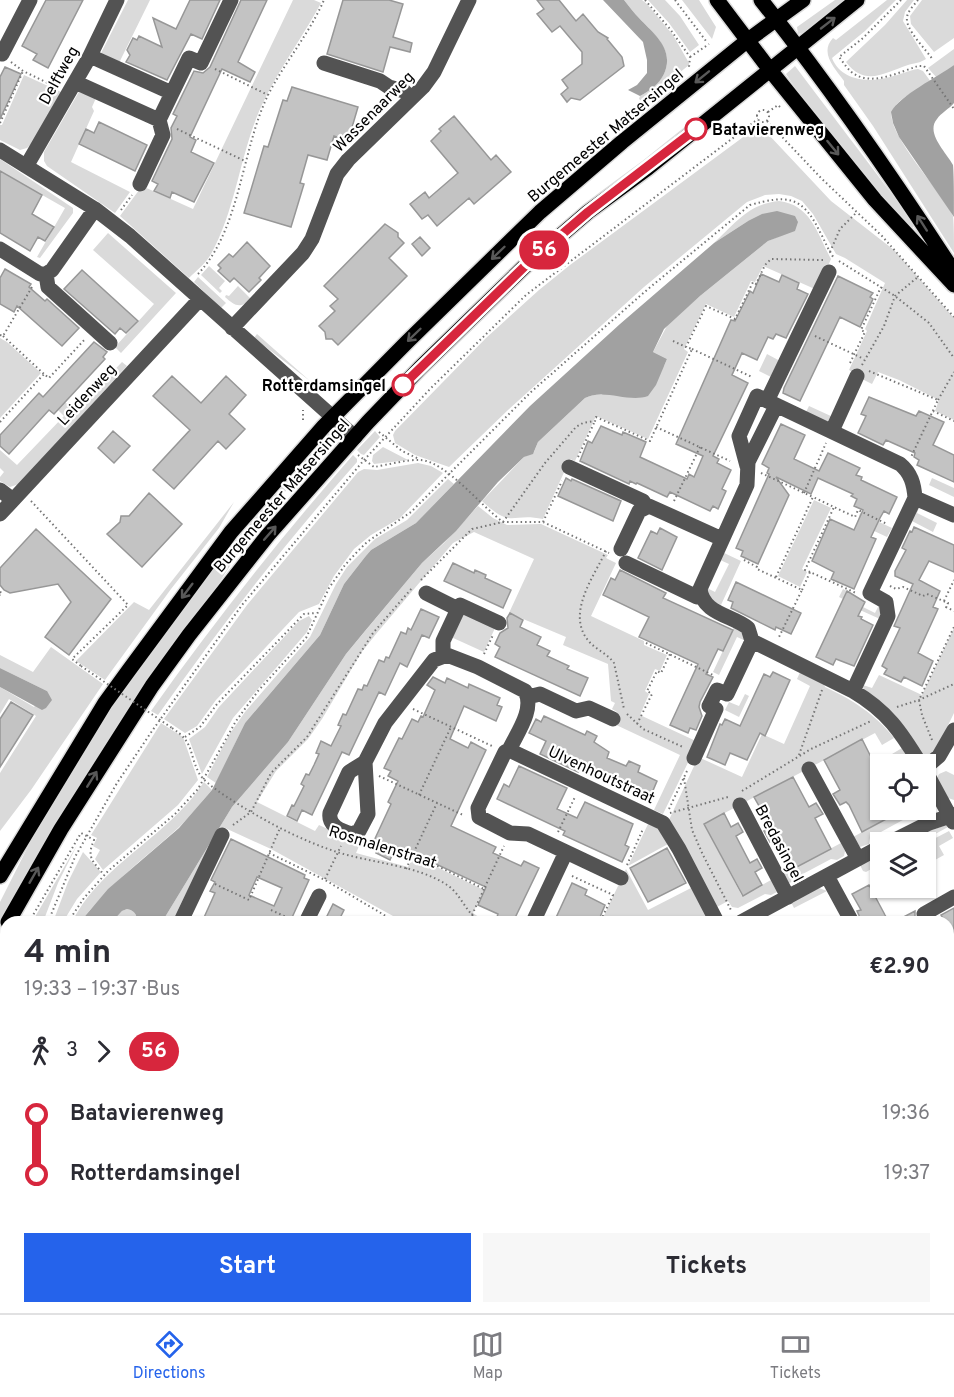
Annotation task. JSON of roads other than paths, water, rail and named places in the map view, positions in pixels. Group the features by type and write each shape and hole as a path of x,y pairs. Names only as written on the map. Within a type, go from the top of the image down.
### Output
{"main road":[{"path":"717,0 770,70 875,200 954,285"},
{"path":"761,0 886,168 954,272"},
{"name":"Burgemeester Matsersingel","path":"0,876 123,678 231,532 333,417 540,212 748,40 803,0"},
{"name":"Burgemeester Matsersingel","path":"12,916 61,829 152,686 233,578 355,437 420,368 524,267 588,212 648,168 857,0"}],"street":[{"path":"1,54 30,0"},
{"name":"Delftweg","path":"27,165 90,56 117,0"},
{"path":"140,184 163,135 159,120 189,58 201,63 231,0"},
{"name":"Wassenaarweg","path":"232,328 303,253 312,239 337,174 348,160 428,80 439,64 469,0"},
{"path":"90,56 172,93"},
{"path":"324,63 380,81 388,87 404,91 411,98"},
{"path":"72,88 159,120"},
{"path":"0,150 27,165 112,222 355,437"},
{"path":"43,274 52,270 95,209"},
{"path":"0,249 43,274 48,287 110,343"},
{"path":"747,468 801,330 832,265"},
{"name":"Leidenweg","path":"0,514 200,299"},
{"path":"832,431 859,372"},
{"path":"693,758 716,709 709,706 717,690 727,694 752,641 752,635 747,627 712,609 701,596 702,583 747,485 747,468 739,436 757,396 893,460 905,468 912,480 915,498 873,586 886,603 888,616 853,691"},
{"path":"569,467 643,501 646,506"},
{"path":"0,490 17,495"},
{"path":"915,498 954,515"},
{"path":"701,596 698,597 679,588 624,556 638,514 646,506 652,506 722,539"},
{"path":"420,587 458,609"},
{"path":"443,655 443,641 460,605 499,623"},
{"path":"752,641 869,701 900,730 914,754"},
{"path":"366,766 349,772 330,813 330,823 352,834 359,831 368,814 366,766 385,723 435,660 443,655 451,655 519,687 528,697 527,711 501,749 505,752 478,808 477,815 510,833 528,834 621,878"},
{"path":"528,697 540,694 576,711 589,708 613,719"},
{"path":"936,759 954,730"},
{"name":"Ulvenhoutstraat","path":"501,749 581,784 665,825 714,916"},
{"path":"808,769 858,859"},
{"path":"911,832 929,823 952,818 936,790"},
{"name":"Bredasingel","path":"735,798 788,897"},
{"path":"183,916 222,835"},
{"path":"536,916 566,852"},
{"name":"Bredasingel","path":"752,916 870,852"},
{"path":"827,876 849,916"},
{"path":"309,916 319,896"},
{"path":"924,914 954,897"}],"place":[{"name":"Batavierenweg","path":"696,129"},
{"name":"Rotterdamsingel","path":"403,385"}]}
